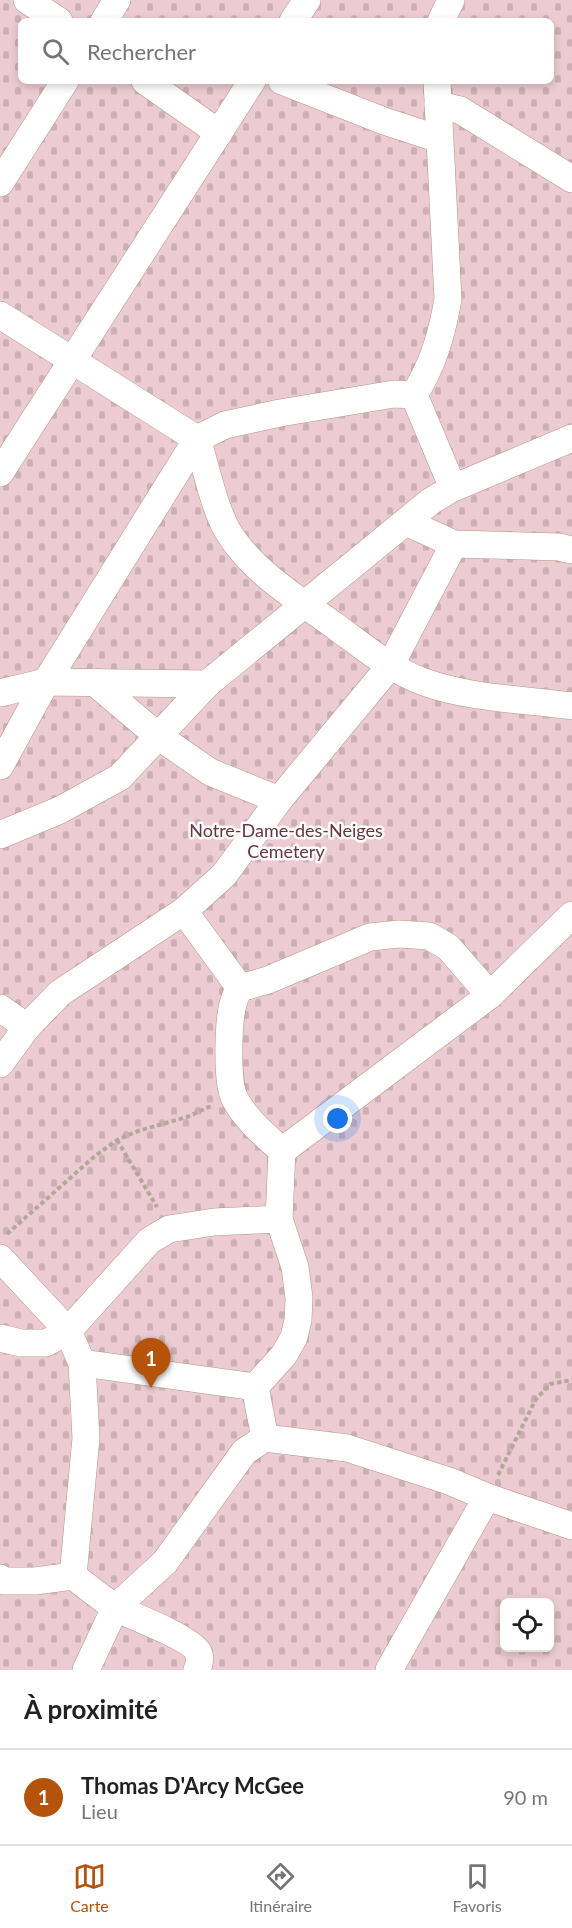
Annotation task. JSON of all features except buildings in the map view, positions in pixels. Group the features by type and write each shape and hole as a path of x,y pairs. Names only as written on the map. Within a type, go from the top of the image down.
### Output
{"lane":[{"path":"27,0 54,18"},
{"path":"106,18 117,0"},
{"path":"295,18 307,0"},
{"path":"443,18 452,0"},
{"path":"0,183 63,84"},
{"path":"149,84 219,134"},
{"path":"0,473 250,84"},
{"path":"290,84 384,121 439,139"},
{"path":"414,395 428,374 443,330 448,299 438,93"},
{"path":"438,93 460,110 572,179"},
{"path":"0,315 198,439 226,529 242,551 264,573 390,666 424,682 467,694 572,706"},
{"path":"0,766 46,682 198,439 225,425 280,413 394,394 414,395"},
{"path":"414,395 453,488"},
{"path":"0,835 60,810 120,777 207,684 431,501 453,488 572,438"},
{"path":"406,522 454,544 572,550"},
{"path":"0,1064 27,1027 60,993 184,911 224,875 279,800 390,666 454,544"},
{"path":"0,693 46,682 207,684"},
{"path":"94,682 158,736 210,772 279,800"},
{"path":"184,911 240,988"},
{"path":"282,1151 490,995 572,915"},
{"path":"255,1387 284,1355 294,1337 298,1320 299,1298 296,1267 279,1219 282,1151 249,1120 233,1097 229,1069 230,1026 233,1002 240,988 268,980 370,937 399,934 429,936 447,947 490,995"},
{"path":"0,1008 27,1027"},
{"path":"7,1346 46,1343 68,1331 149,1241 169,1228 214,1222 279,1219"},
{"path":"0,1258 68,1331 82,1363 86,1437 73,1576"},
{"path":"82,1363 255,1387"},
{"path":"255,1387 265,1437"},
{"path":"86,1670 115,1608 165,1562 244,1452 265,1437 347,1448 449,1481 487,1497 572,1526"},
{"path":"389,1670 487,1497"},
{"path":"0,1578 4,1581 35,1581 73,1576 115,1608 189,1642 198,1652 200,1663 197,1670"}],"path":[{"path":"0,1241 95,1156 117,1140 138,1131 187,1117 233,1097"},
{"path":"117,1140 169,1228"},
{"path":"487,1497 537,1399 550,1384 572,1380"}],"green space":[{"name":"Notre-Dame-des-Neiges Cemetery","path":"0,0 572,0 572,1670 0,1670"}],"place":[{"name":"Thomas D'Arcy McGee","path":"151,1388"}]}
